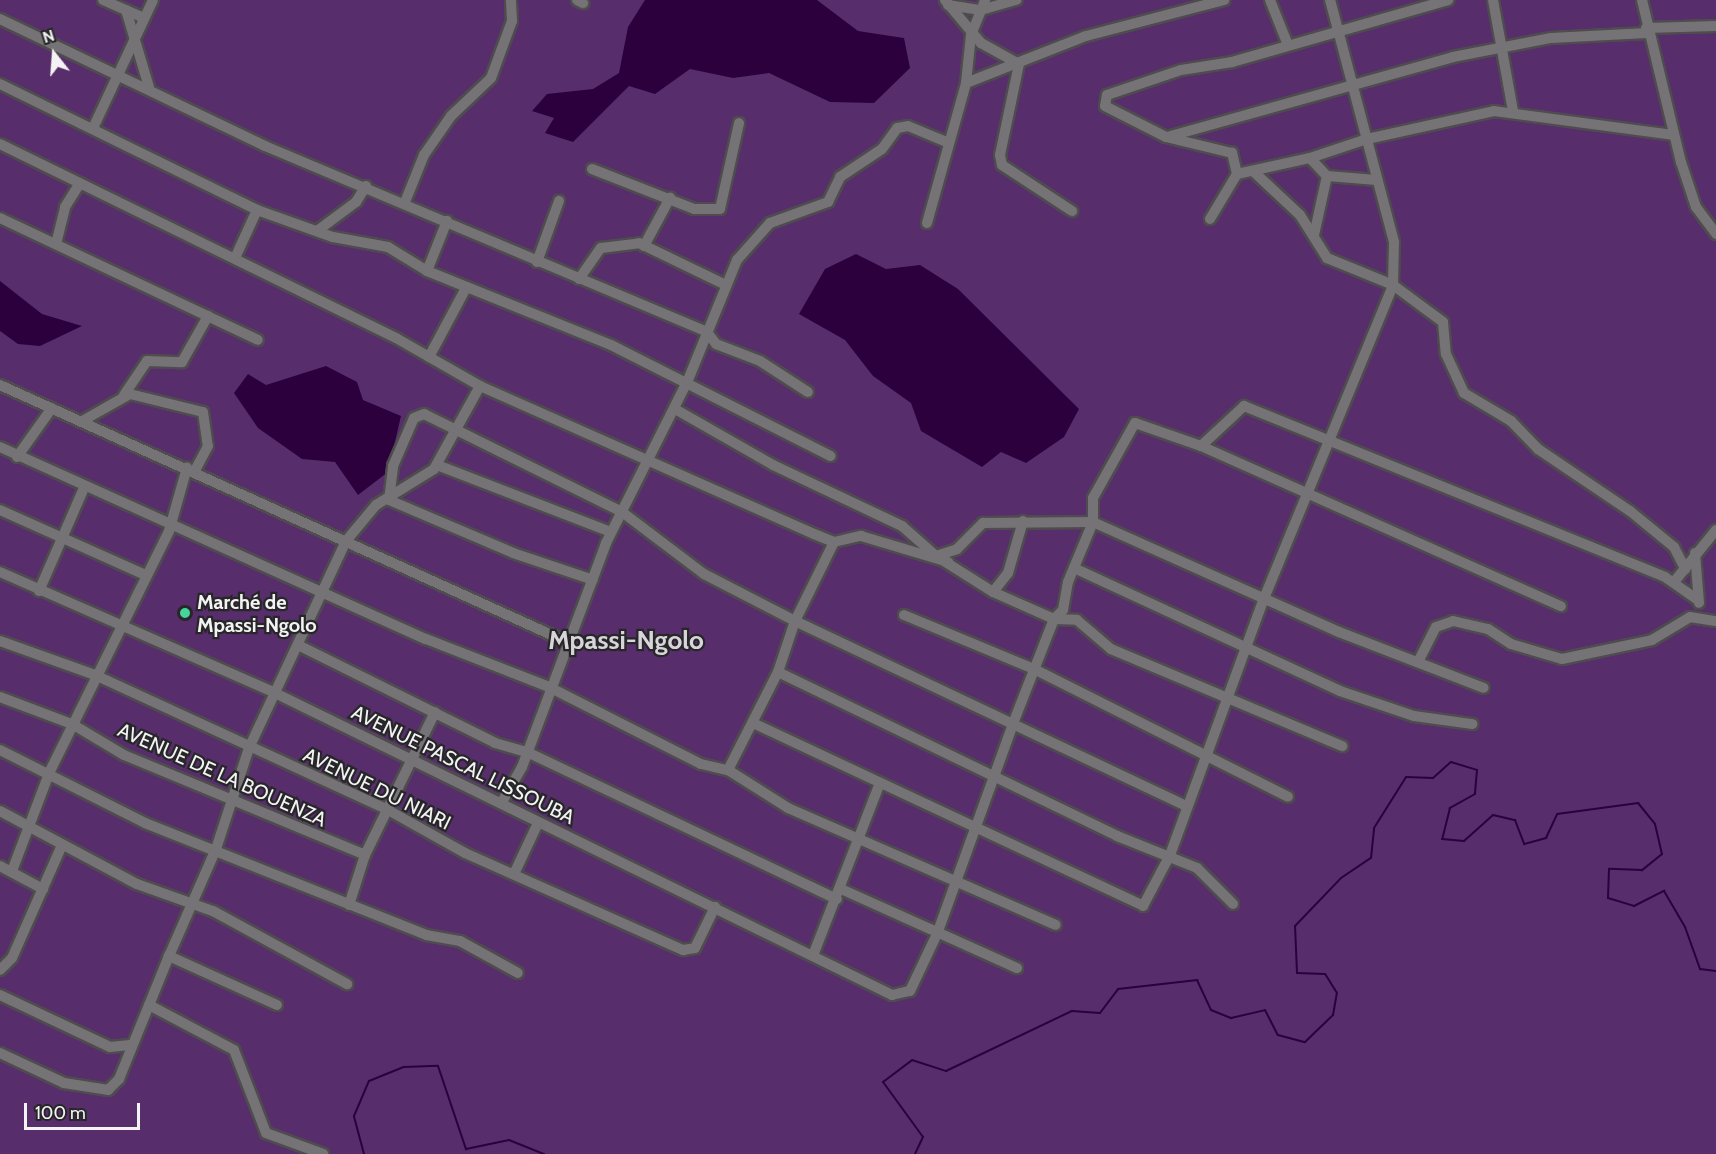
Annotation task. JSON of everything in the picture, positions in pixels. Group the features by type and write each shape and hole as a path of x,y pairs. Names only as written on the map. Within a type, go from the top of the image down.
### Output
{"street":[{"path":"103,0 144,18"},
{"path":"94,126 121,74 153,0"},
{"path":"405,202 418,167 448,120 471,92 491,78 512,21 511,0"},
{"path":"946,3 983,5 1017,0"},
{"path":"966,83 1086,36 1224,0"},
{"path":"1270,0 1288,45"},
{"path":"753,723 879,785 1138,906 1146,901 1170,855 1204,754 1265,596 1332,443 1393,285 1394,242 1330,0"},
{"path":"1210,219 1237,174 1232,153 1167,137 1105,106 1104,99 1170,73 1288,45 1448,0"},
{"path":"1493,0 1504,49 1513,111"},
{"path":"1642,0 1646,30 1659,56 1673,135 1696,207 1714,231"},
{"path":"946,3 971,34 1019,64"},
{"path":"927,223 966,83 971,34 983,5"},
{"path":"126,10 148,87"},
{"path":"0,19 148,87 215,124 405,202 537,261 707,332 716,344 760,361 808,392"},
{"path":"1167,137 1351,85 1551,38 1716,26"},
{"path":"1019,64 999,160 1072,211"},
{"path":"0,84 94,126 257,210 317,231 388,247 428,271 466,288 688,380 747,416 831,456"},
{"path":"1237,174 1253,171 1275,162 1310,158 1366,139 1473,114 1513,111 1673,135"},
{"path":"592,169 703,212 720,209 739,123"},
{"path":"502,801 527,752 565,641 610,532 675,409 726,285 751,240 782,217 828,202 840,177 882,148 897,128 908,126 949,143"},
{"path":"0,144 235,258 429,357 480,386 649,458 834,542 861,536 948,562"},
{"path":"1310,158 1327,176 1377,180"},
{"path":"1253,171 1300,215 1327,258 1393,285 1443,322 1446,354 1464,393 1510,421 1538,449 1594,483 1611,503 1674,547 1695,552"},
{"path":"1314,235 1327,176"},
{"path":"56,244 65,207 80,183"},
{"path":"317,231 356,202 366,186"},
{"path":"644,246 670,198"},
{"path":"537,261 559,201"},
{"path":"235,258 257,210"},
{"path":"0,218 258,340"},
{"path":"428,271 447,221"},
{"path":"579,279 601,248 644,246 726,285"},
{"path":"429,357 466,288"},
{"path":"84,420 124,395 147,361 182,362 208,316"},
{"path":"0,385 84,420 138,451 191,469 565,641"},
{"path":"0,1053 64,1083 101,1091 118,1079 130,1045 216,849 249,748 346,541 376,505 426,478 437,465 457,432 480,386"},
{"path":"12,871 50,771 119,622 172,521 191,469 208,446 203,412 167,399 124,395"},
{"path":"1201,446 1244,406 1674,582 1698,600"},
{"path":"17,457 52,408"},
{"path":"675,409 773,465 902,526 936,556 993,592 1054,619 1077,620 1112,648 1342,746"},
{"path":"389,500 388,478 416,415 457,432 622,512 704,574 795,621 1014,721 1187,806"},
{"path":"937,934 997,779 1014,721 1036,670 1054,619 1063,610 1074,568 1093,522 1093,498 1134,423 1201,446 1311,493 1561,606"},
{"path":"0,447 84,489 172,521 321,591 549,687 701,764 728,770 754,791 1056,925"},
{"path":"437,465 610,532"},
{"path":"39,591 84,489"},
{"path":"389,500 513,554 592,580"},
{"path":"0,510 62,540 145,574"},
{"path":"993,592 1008,573 1023,521"},
{"path":"936,556 957,549 983,523 1093,522 1418,662 1484,688"},
{"path":"1674,582 1695,552 1716,530"},
{"path":"728,770 778,672 795,621 834,542"},
{"path":"1674,547 1684,568"},
{"path":"1695,552 1698,600 1703,615"},
{"path":"1074,568 1247,645 1313,680 1376,704 1472,724"},
{"name":"AVENUE PASCAL LISSOUBA","path":"0,572 39,591 119,622 275,693 502,801 538,823 813,953 892,996 906,995 937,934"},
{"path":"1690,616 1698,600"},
{"path":"904,615 1036,670 1288,797"},
{"path":"1418,662 1436,627 1453,621 1488,629 1511,644 1562,659 1652,640 1690,616 1703,615 1716,621"},
{"path":"298,645 495,743 527,752 839,894 1017,968"},
{"name":"AVENUE DU NIARI","path":"2,646 95,675 249,748 388,810 514,874 684,950 694,948 715,907"},
{"path":"778,672 997,779 1170,855 1211,877 1233,904"},
{"name":"AVENUE DE LA BOUENZA","path":"0,698 72,724 124,755 365,855"},
{"path":"349,905 365,855 435,712"},
{"path":"0,750 50,771 145,823 216,849 426,935 460,941 518,973"},
{"path":"813,953 839,894 879,785"},
{"path":"0,811 29,824 62,845 137,884 194,903 346,984"},
{"path":"514,874 538,823"},
{"path":"0,970 12,958 62,845"},
{"path":"0,866 43,889"},
{"path":"169,956 277,1005"},
{"path":"0,995 110,1047 130,1045"},
{"path":"149,1005 234,1050 266,1133 323,1154"}],"shaded area":[{"path":"0,0 1716,0 1716,1154 0,1154"},
{"path":"645,0 817,0 858,31 904,38 910,68 874,103 830,102 769,73 733,78 690,69 655,94 629,86 573,142 545,133 554,118 532,111 547,94 593,89 619,73 628,27"},
{"path":"856,254 886,269 920,265 958,289 1079,409 1064,437 1026,463 1001,452 982,467 921,431 911,403 873,376 845,340 799,314 825,269"},
{"path":"0,281 42,314 82,326 40,346 18,344 0,331"},
{"path":"326,366 357,382 363,400 401,416 388,472 358,495 335,462 302,459 258,428 234,393 248,374 266,385"}],"waterway":[{"path":"915,1154 923,1137 883,1082 912,1060 946,1071 1072,1011 1100,1013 1118,989 1197,980 1211,1010 1231,1018 1265,1010 1278,1035 1305,1042 1333,1015 1337,993 1325,974 1297,973 1295,926 1341,878 1371,858 1374,828 1406,777 1433,778 1451,762 1477,770 1475,794 1450,808 1442,839 1464,841 1493,815 1515,820 1524,844 1546,838 1557,814 1638,803 1655,824 1662,854 1642,870 1609,869 1608,898 1634,906 1664,891 1685,927 1700,969 1716,971"},
{"path":"364,1154 354,1116 369,1081 404,1067 438,1066 466,1149 509,1140 544,1154"}],"place":[{"name":"Marché de Mpassi-Ngolo","path":"185,613"}],"district":[{"name":"Mpassi-Ngolo","path":"626,641"}]}
